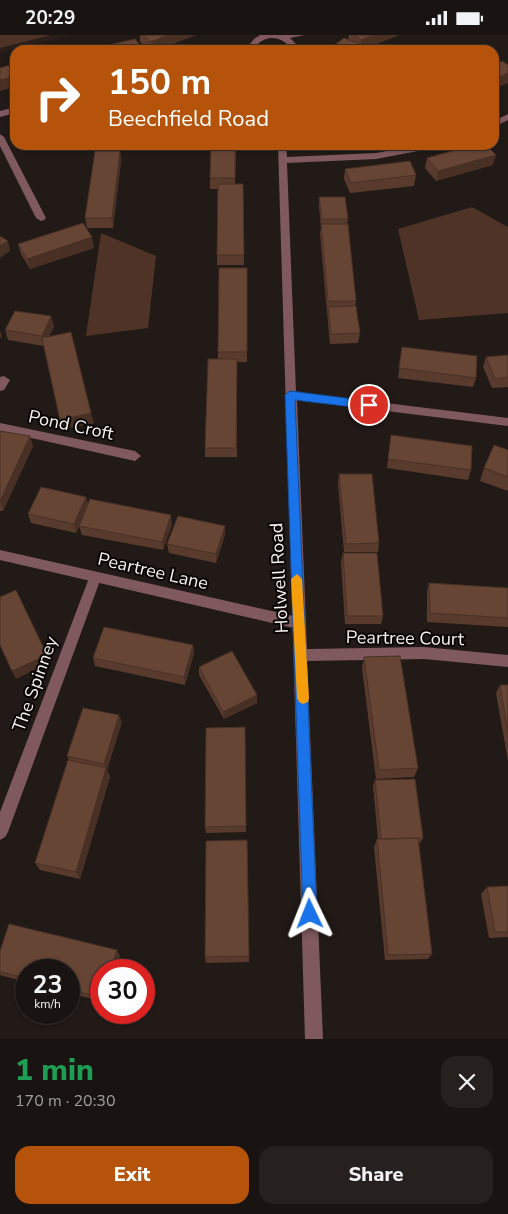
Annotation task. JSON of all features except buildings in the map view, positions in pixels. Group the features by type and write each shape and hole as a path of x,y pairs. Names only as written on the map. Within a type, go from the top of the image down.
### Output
{"street":[{"path":"277,35 289,45"},
{"path":"254,45 255,41 261,37 302,35"},
{"path":"293,45 302,35"},
{"path":"0,137 41,218"},
{"name":"Holwell Road","path":"282,150 298,623 302,655 314,1039"},
{"path":"283,161 376,156 408,150"},
{"path":"290,395 508,422"},
{"name":"Pond Croft","path":"0,427 134,456"},
{"name":"Peartree Lane","path":"0,555 298,623"},
{"name":"The Spinney","path":"0,832 95,578"},
{"name":"Peartree Court","path":"302,655 424,653 508,661"}],"shaded area":[{"path":"0,35 71,35 29,45 10,45 10,50 0,52"},
{"path":"0,35 51,35 10,45 0,48"},
{"path":"472,207 508,227 508,313 419,320 398,229"},
{"path":"101,233 156,256 148,328 86,336"}],"slow traffic":[{"path":"297,579 303,698"}],"route":[{"path":"310,914 302,655 298,623 290,395 369,405"}]}
